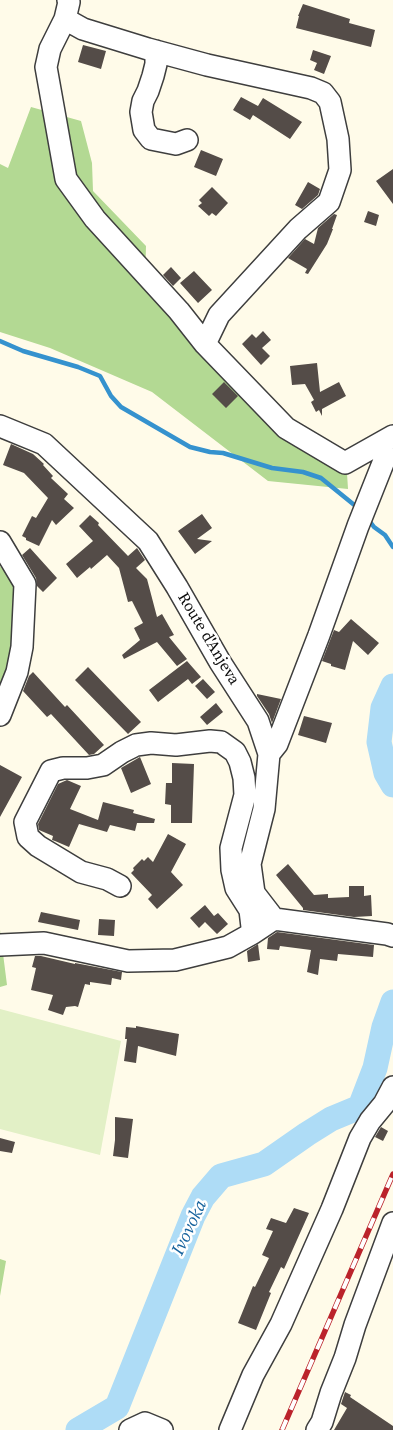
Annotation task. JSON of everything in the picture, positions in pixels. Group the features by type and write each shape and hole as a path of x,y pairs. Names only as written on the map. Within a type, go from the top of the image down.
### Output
{"street":[{"path":"68,5 83,29 156,52 311,88 323,93 330,102 338,139 340,170 329,202 298,229 219,315 205,344"},
{"path":"68,5 50,49 46,67 66,179 95,219 179,311 205,344 286,428 345,463 393,437"},
{"path":"156,52 156,64 141,112 144,130 151,139 176,144 187,140"},
{"name":"Route d'Anjeva","path":"0,426 44,444 148,541 220,662 258,721 269,754 264,809 250,864 254,893 274,919"},
{"path":"269,754 277,744 393,437"},
{"path":"0,542 25,584 22,647 16,672 0,715"},
{"path":"120,886 107,879 81,872 38,846 28,837 25,822 51,771 63,768 87,768 103,765 136,745 221,742 235,752 244,778 244,795 231,848 232,870 236,888 250,910 251,934"},
{"path":"0,944 44,943 128,961 175,960 228,947 274,919 390,935"},
{"path":"230,1430 253,1375 281,1324 332,1209 360,1138 370,1121 384,1104 393,1087"},
{"path":"317,1430 322,1422 355,1325 393,1223"},
{"path":"130,1430 145,1423 162,1430"}],"green space":[{"path":"31,107 81,121 92,163 93,191 146,246 145,283 347,473 348,489 268,481 152,392 50,348 0,332 0,164 8,168"},
{"path":"0,566 18,588 17,641 0,696"},
{"path":"0,930 7,985 0,987"},
{"path":"0,1009 121,1041 100,1155 0,1129"},
{"path":"0,1259 6,1261 0,1296"}],"building":[{"path":"303,4 350,19 349,23 375,30 371,47 296,28"},
{"path":"83,45 106,51 101,69 78,62"},
{"path":"313,50 331,56 324,74 314,70 317,63 310,60"},
{"path":"241,97 258,106 263,98 302,122 290,139 253,115 250,120 233,110"},
{"path":"201,150 223,159 216,176 194,167"},
{"path":"393,169 393,204 376,181"},
{"path":"308,182 320,189 318,195 302,209 295,205"},
{"path":"212,187 228,203 216,216 212,213 209,216 198,206 202,203 199,200"},
{"path":"368,211 379,215 376,226 364,222"},
{"path":"334,214 337,215 327,244 308,274 305,273 307,269 288,258 305,239 314,244 318,228"},
{"path":"171,267 181,278 173,286 163,275"},
{"path":"194,271 212,290 198,303 180,283"},
{"path":"263,331 271,340 262,348 270,356 261,365 242,344 252,334 256,338"},
{"path":"317,363 320,392 339,382 346,396 322,409 322,416 319,410 316,412 311,402 314,400 305,384 292,385 290,366"},
{"path":"224,382 238,396 226,408 212,394"},
{"path":"11,444 33,454 44,464 53,476 51,478 68,494 64,499 74,508 56,525 52,520 39,546 22,536 32,516 36,518 48,498 24,473 3,465"},
{"path":"202,514 212,528 197,539 212,541 195,554 178,531"},
{"path":"90,515 128,556 137,548 145,560 136,568 147,579 157,617 162,614 174,635 169,637 187,659 177,666 157,642 124,659 122,655 140,640 134,628 143,623 132,601 128,602 119,568 107,555 77,578 66,564 93,541 79,526"},
{"path":"30,548 57,578 43,592 37,586 36,578 22,555"},
{"path":"351,619 379,643 368,655 353,641 345,670 322,661 334,630 339,632"},
{"path":"187,661 201,677 192,684 188,679 158,702 149,690"},
{"path":"88,667 141,722 128,734 75,680"},
{"path":"33,672 104,745 94,754 89,755 51,714 47,717 23,691 29,676"},
{"path":"203,679 215,692 207,699 195,686"},
{"path":"257,694 281,699 272,723 269,714"},
{"path":"216,703 223,712 207,725 200,717"},
{"path":"304,716 332,723 326,743 298,735"},
{"path":"140,757 151,784 131,793 121,768"},
{"path":"172,763 194,764 192,823 171,823 171,805 165,804 166,783 172,783"},
{"path":"0,765 22,777 0,817"},
{"path":"67,780 81,786 70,809 98,820 103,802 134,810 133,813 155,819 154,823 137,823 135,831 110,825 107,832 79,824 69,847 52,840 53,836 39,830 38,824 58,784"},
{"path":"168,834 186,844 171,872 183,885 157,909 148,899 152,895 131,873 134,870 133,868 142,859 144,861 148,857 153,862"},
{"path":"288,864 314,895 328,894 328,898 349,897 349,886 364,886 364,896 371,895 372,916 354,917 303,910 276,875"},
{"path":"205,905 214,916 218,913 228,924 217,934 205,922 199,928 190,918"},
{"path":"41,912 80,920 78,930 38,922"},
{"path":"99,919 115,920 114,936 98,935"},
{"path":"277,932 374,945 373,957 338,954 337,961 320,959 318,975 307,972 311,950 280,946 279,950 267,949 268,938"},
{"path":"258,944 260,960 248,962 247,951"},
{"path":"35,956 122,972 121,980 112,978 111,985 90,982 90,985 85,984 78,1007 66,1007 63,1015 48,1010 53,995 31,990 36,968 32,967"},
{"path":"136,1026 179,1034 176,1056 138,1046 136,1063 124,1061 127,1039 125,1039 126,1027 136,1028"},
{"path":"115,1117 133,1119 128,1158 113,1156"},
{"path":"381,1127 388,1131 383,1141 375,1137"},
{"path":"0,1138 15,1142 12,1153 0,1151"},
{"path":"294,1208 309,1213 284,1269 281,1267 269,1292 271,1293 256,1330 238,1323 253,1286 255,1287 269,1258 262,1255 273,1231 266,1229 271,1218 286,1223"},
{"path":"345,1392 393,1426 393,1430 334,1430 347,1408 341,1404"}],"waterway":[{"path":"0,341 23,351 78,367 100,376 111,396 121,407 190,447 223,453 272,468 303,472 321,478 358,508"},
{"path":"368,519 374,527 385,535 393,547"},
{"name":"Ivovoka","path":"393,686 383,708 379,742 386,773 393,785"},
{"name":"Ivovoka","path":"78,1430 117,1407 193,1216 203,1197 221,1176 264,1164 331,1119 360,1107 375,1068 384,1027 393,1002"}],"railway":[{"path":"282,1430 393,1174"}]}
